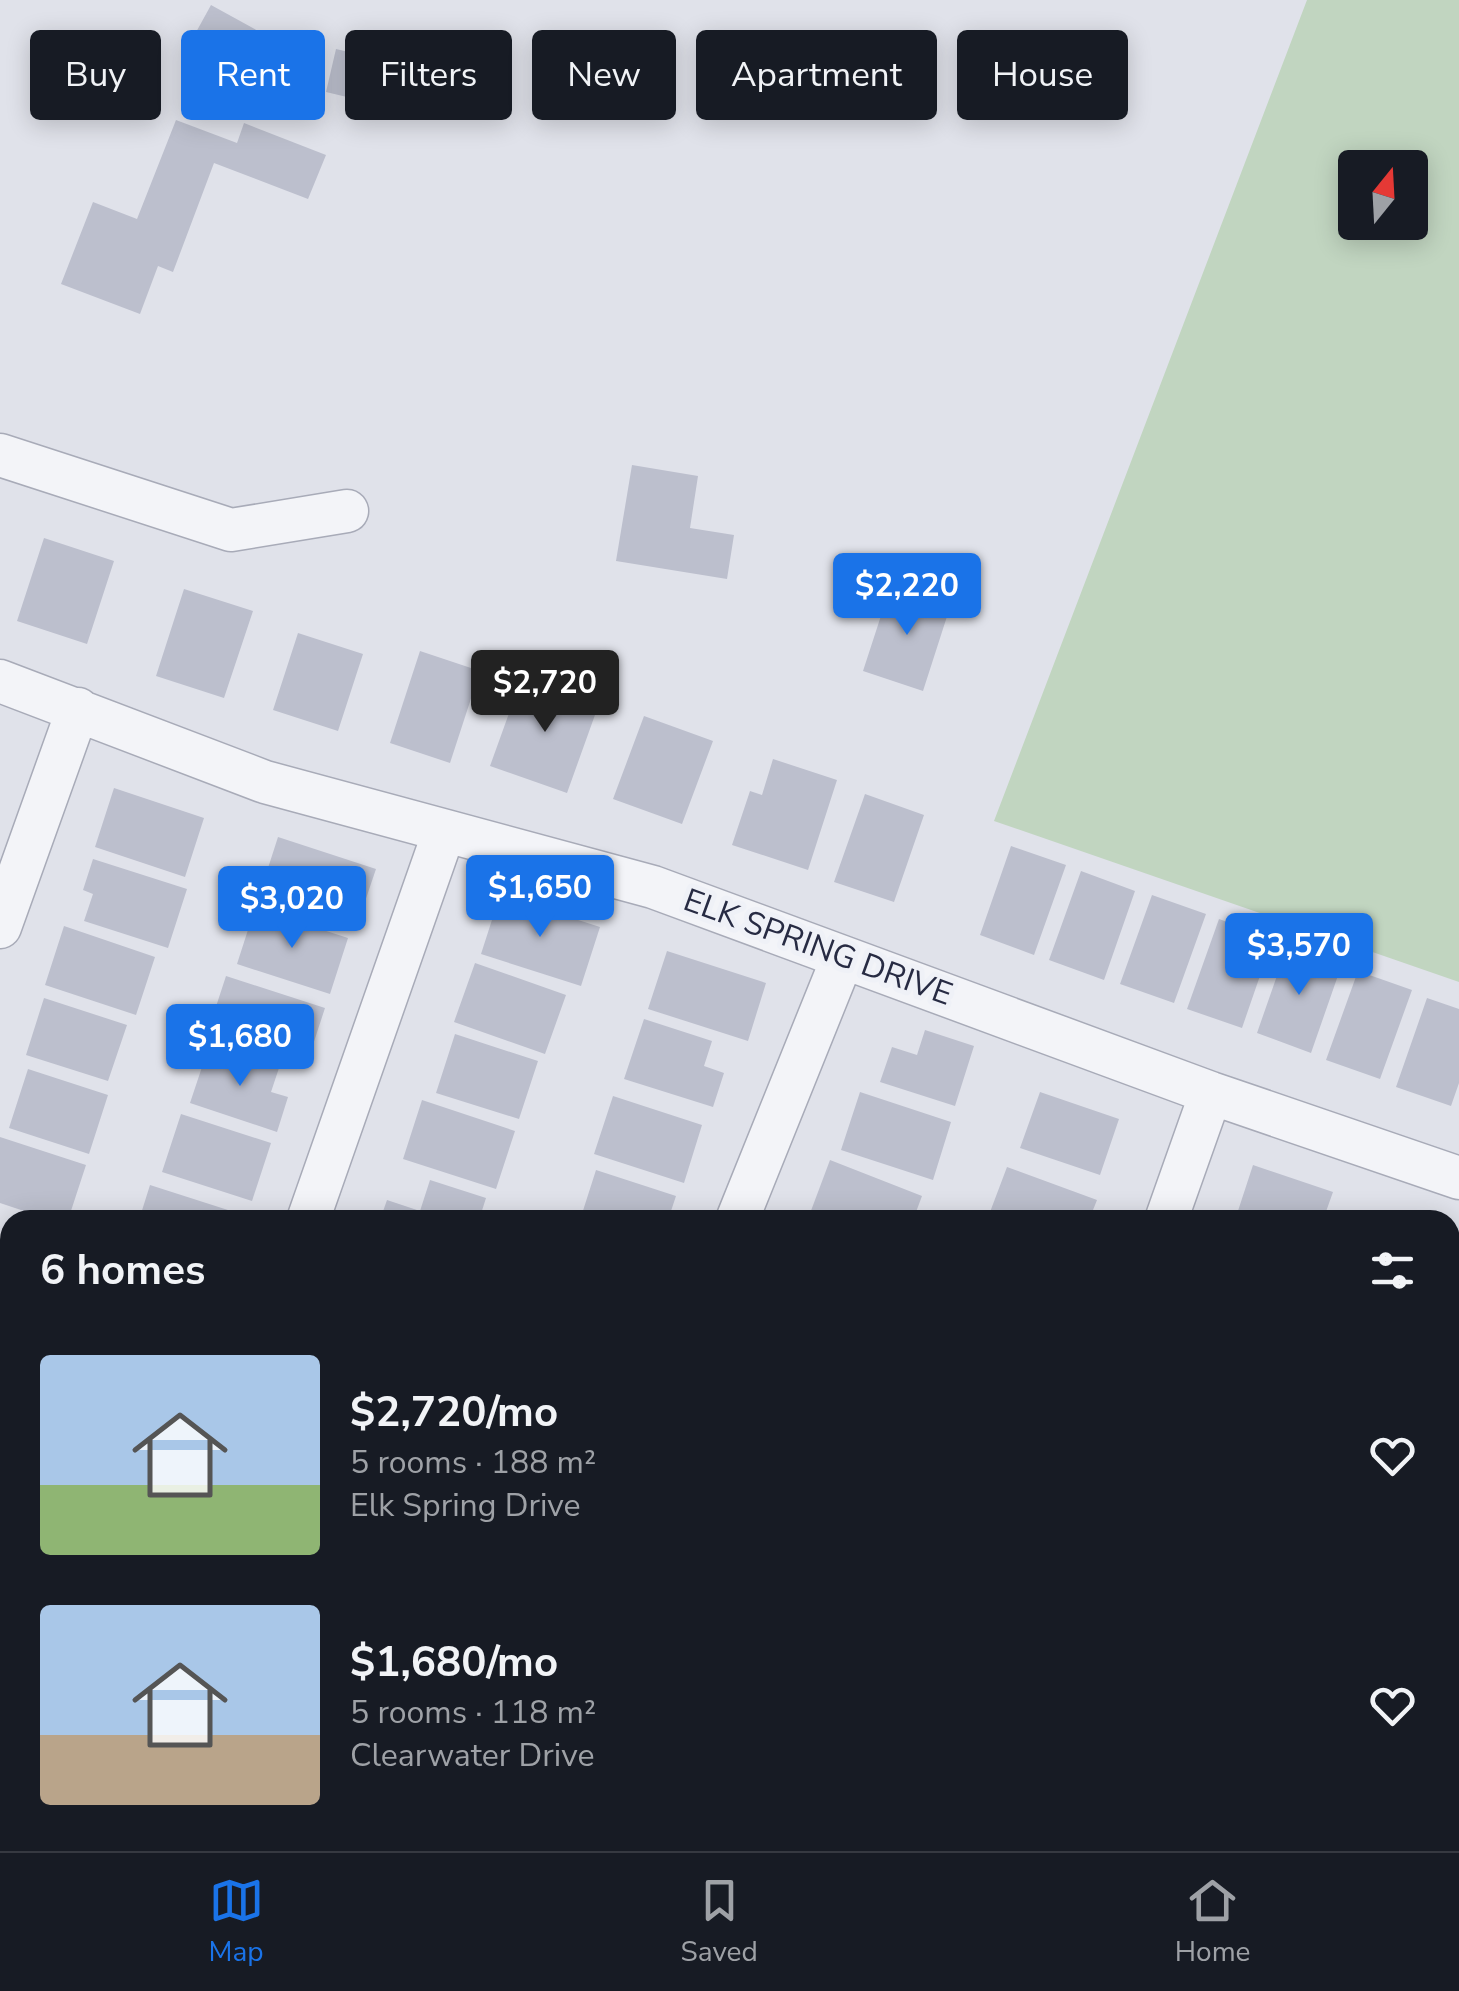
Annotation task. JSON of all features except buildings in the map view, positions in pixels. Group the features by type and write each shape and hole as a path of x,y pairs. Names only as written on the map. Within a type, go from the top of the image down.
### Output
{"street":[{"path":"0,455 231,530 347,511"},
{"name":"ELK SPRING DRIVE","path":"0,682 265,782 653,886 1211,1093 1459,1178"},
{"path":"0,927 78,709"},
{"path":"312,1210 444,832"},
{"path":"741,1210 843,957"},
{"path":"1170,1210 1211,1093"}],"green space":[{"path":"1307,0 1459,0 1459,982 994,821"}]}
